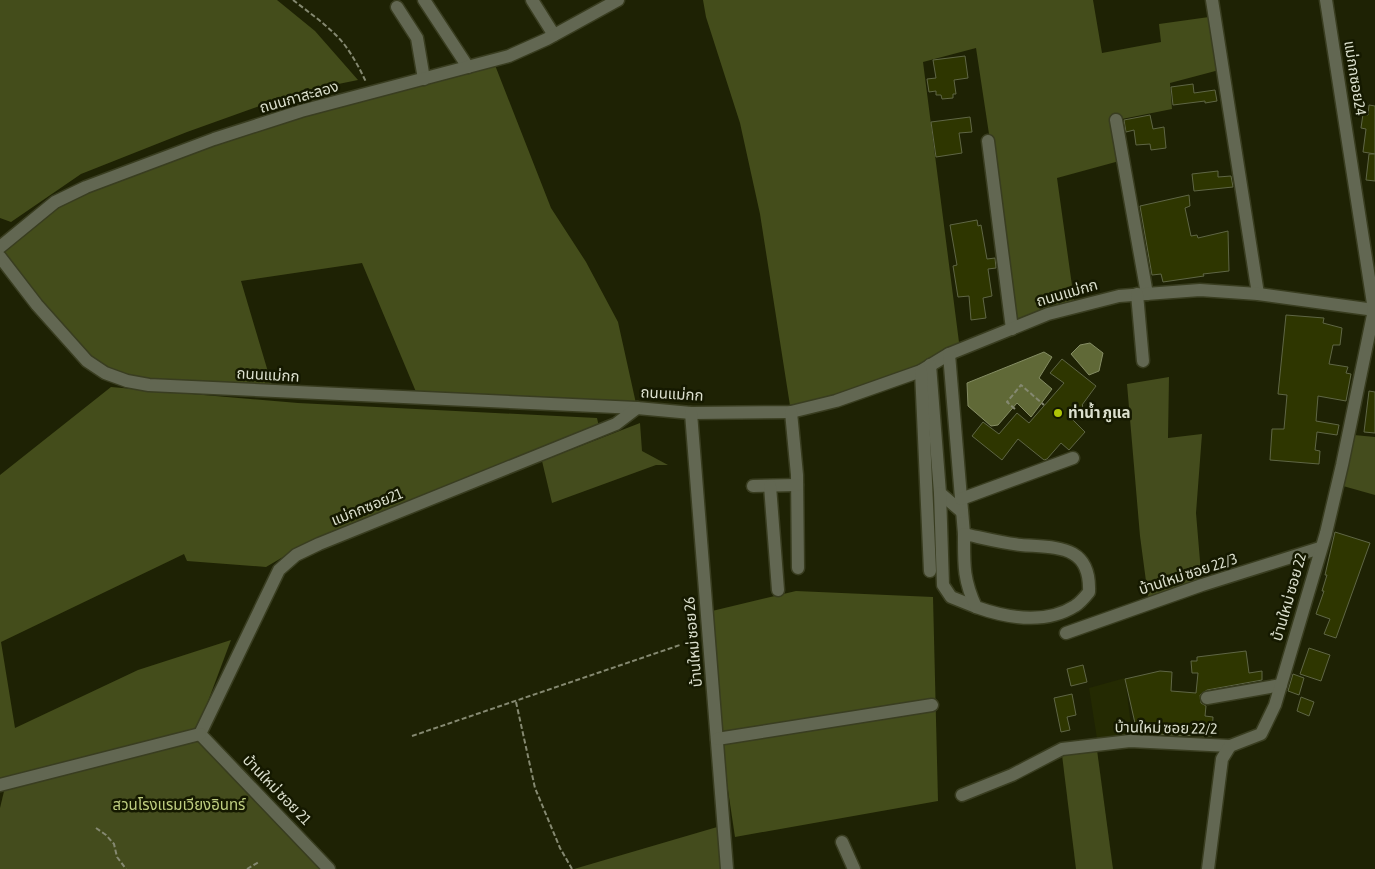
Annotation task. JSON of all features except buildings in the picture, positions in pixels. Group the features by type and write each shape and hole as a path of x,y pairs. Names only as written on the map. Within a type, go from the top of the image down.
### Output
{"street":[{"path":"424,0 468,67"},
{"path":"532,0 554,35"},
{"name":"ถนนกาสะลอง","path":"0,247 55,202 86,187 223,136 301,111 509,56 554,35 618,0"},
{"path":"1212,0 1258,294"},
{"name":"แม่กกซอย24","path":"1326,0 1375,310"},
{"path":"397,6 417,38 424,79"},
{"path":"1116,120 1142,294 1143,361"},
{"path":"988,141 1012,328"},
{"name":"ถนนแม่กก","path":"0,257 37,305 87,361 105,373 127,381 149,385 637,408 691,413 791,412 836,401 925,368 948,354 1048,314 1119,296 1200,290 1258,294 1375,310"},
{"name":"บ้านใหม่ ซอย 22","path":"1230,746 1261,734 1275,706 1342,465 1375,310"},
{"path":"948,354 964,534 964,573 976,607"},
{"path":"925,368 940,493 943,584 951,597 989,612 1018,618 1040,618 1063,612 1075,606 1089,592 1087,572 1080,560 1070,551 1052,546 1020,544 964,534"},
{"path":"925,368 930,571"},
{"name":"แม่กกซอย21","path":"200,734 279,570 296,555 616,424 637,408"},
{"path":"791,412 797,485 798,568"},
{"name":"บ้านใหม่ ซอย 26","path":"691,413 728,869"},
{"path":"961,505 1073,458"},
{"path":"752,486 797,485"},
{"path":"770,486 778,590"},
{"path":"940,493 961,505"},
{"name":"บ้านใหม่ ซอย 22/3","path":"1066,633 1202,585 1320,548"},
{"path":"1206,698 1281,685"},
{"path":"717,739 932,704"},
{"path":"0,785 200,734"},
{"name":"บ้านใหม่ ซอย 21","path":"200,734 329,869"},
{"name":"บ้านใหม่ ซอย 22/2","path":"962,795 1012,776 1062,749 1130,741 1230,746"},
{"path":"1208,869 1222,759 1230,746"},
{"path":"842,842 854,869"}],"path":[{"path":"293,0 344,44 359,67 371,93"},
{"path":"1014,408 1007,402 1020,385 1044,405"},
{"path":"412,736 680,645"},
{"path":"516,701 535,788 560,848 572,869"},
{"path":"96,828 114,844 117,857 126,869"},
{"path":"247,869 259,862"}],"shaded area":[{"path":"0,0 277,0 315,31 358,80 299,92 187,132 81,174 11,222 0,218"},
{"path":"703,0 1093,0 1102,53 1161,42 1159,24 1209,17 1223,69 1170,83 1172,109 1117,120 1123,160 1057,178 1075,307 1018,326 976,48 923,62 960,350 791,412 760,214 740,123 706,17"},
{"path":"493,60 551,208 586,262 618,322 637,408 419,399 362,263 241,281 274,392 142,384 82,356 43,312 0,247 55,202 214,139"},
{"path":"1090,343 1103,353 1099,371 1089,375 1071,354 1080,345"},
{"path":"1044,352 1052,357 1039,378 1052,389 1031,417 1017,403 998,425 991,426 968,406 967,383"},
{"path":"111,387 298,403 597,418 599,427 312,540 266,567 187,561 184,554 1,642 15,728 138,670 231,640 198,728 0,779 0,475"},
{"path":"796,591 933,597 938,801 735,837 722,750 712,611"},
{"path":"1125,678 1133,741 1098,745 1089,688"}],"green space":[{"path":"1169,377 1168,438 1202,434 1196,513 1202,585 1149,604 1140,536 1127,384"},
{"path":"640,423 642,451 668,465 656,465 552,503 542,461"},
{"path":"1354,435 1375,437 1375,495 1343,486"},
{"name":"สวนโรงแรมเวียงอินทร์","path":"200,734 329,869 0,869 0,808 6,783"},
{"path":"1097,750 1113,869 1076,869 1062,755"},
{"path":"724,825 727,869 574,869"}],"place":[{"name":"ท่าน้ำ ภูแล","path":"1058,413"}]}
